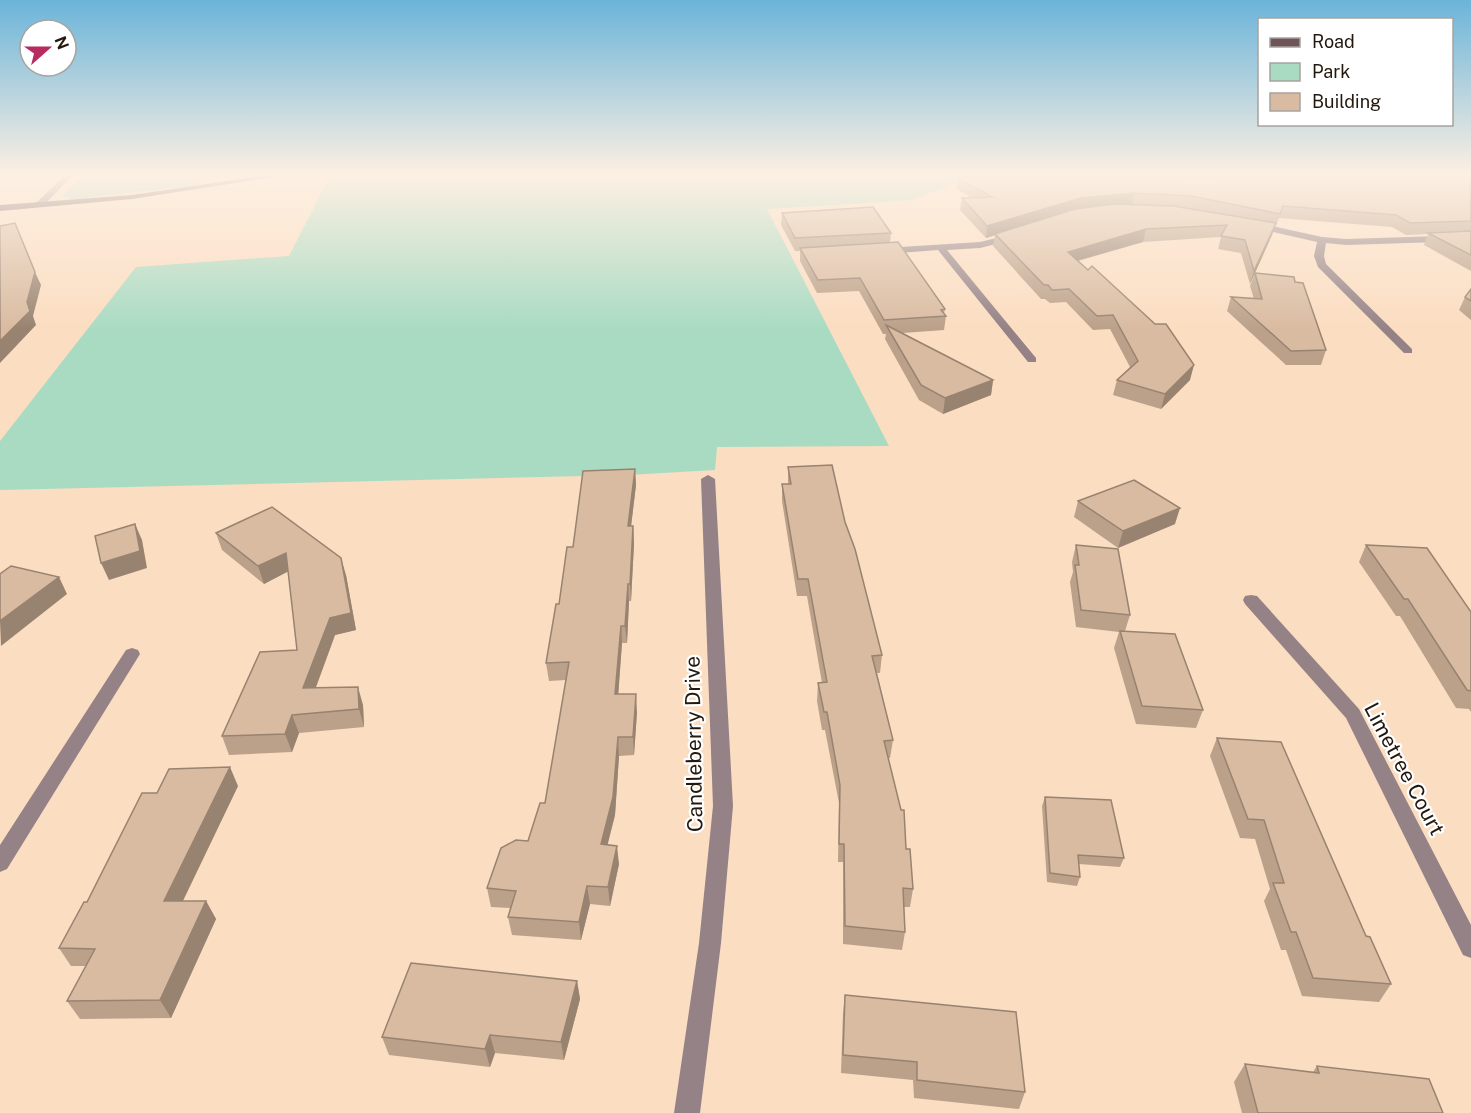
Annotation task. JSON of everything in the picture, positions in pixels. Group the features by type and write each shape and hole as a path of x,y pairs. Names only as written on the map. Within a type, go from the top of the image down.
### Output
{"street":[{"path":"1258,226 1322,240 1406,242 1471,238"},
{"path":"875,252 980,245 1018,235"},
{"path":"1322,240 1319,256 1321,265 1408,351"},
{"path":"941,248 1032,360"},
{"name":"Candleberry Drive","path":"687,1113 710,943 723,807 708,479"},
{"name":"Limetree Court","path":"1251,600 1353,714 1471,948"},
{"path":"0,863 132,654"}],"green space":[{"path":"304,226 776,226 889,446 717,447 715,470 628,475 0,490 0,441 136,267 289,256"}],"building":[{"path":"0,226 16,226 35,272 27,302 30,311 0,341"},
{"path":"789,226 886,226 891,233 795,238"},
{"path":"1021,226 1208,226 1146,229 1068,252 1088,270 1092,266 1155,324 1166,324 1194,365 1165,394 1117,380 1138,361 1113,315 1097,316 1069,289 1052,290 1048,285 1044,285 995,234"},
{"path":"1226,226 1275,226 1254,271 1245,240 1221,236"},
{"path":"1471,231 1471,255 1428,233"},
{"path":"898,242 945,309 941,310 946,316 884,320 860,278 818,280 800,248"},
{"path":"1255,273 1294,277 1295,282 1303,283 1326,350 1291,351 1231,297 1262,299"},
{"path":"1471,289 1471,301 1465,297"},
{"path":"886,325 993,380 945,398 921,385"},
{"path":"832,465 845,522 855,549 882,655 872,656 893,740 884,741 901,810 904,810 906,849 910,849 913,889 903,888 905,932 845,926 844,844 839,844 840,785 827,712 824,712 818,683 827,682 808,579 798,579 782,484 791,484 788,467"},
{"path":"635,469 628,526 633,526 630,584 628,584 625,626 621,626 615,694 636,694 633,737 618,737 613,797 601,844 617,846 608,887 587,886 579,922 508,917 516,891 487,888 501,848 516,840 528,841 540,803 545,803 569,662 546,663 556,604 559,604 567,547 573,547 583,471"},
{"path":"1134,480 1180,508 1123,531 1078,501"},
{"path":"272,507 341,558 351,613 330,618 303,688 358,687 359,709 292,715 285,734 222,736 260,652 297,650 286,553 258,566 216,533"},
{"path":"135,524 140,551 101,563 95,536"},
{"path":"1076,545 1118,549 1130,615 1081,610 1075,565 1079,565"},
{"path":"1366,545 1427,548 1471,612 1471,691 1467,690 1408,599 1404,599"},
{"path":"11,566 59,577 0,621 0,574"},
{"path":"1120,631 1175,634 1203,710 1142,706"},
{"path":"1217,738 1281,742 1366,936 1370,937 1391,984 1313,978 1296,932 1291,932 1273,883 1284,883 1264,820 1248,819"},
{"path":"230,767 164,901 206,901 160,1000 67,1001 95,949 59,948 84,902 87,902 142,793 157,793 169,769"},
{"path":"1045,797 1111,800 1124,858 1078,855 1080,877 1050,873"},
{"path":"411,963 577,981 561,1042 490,1035 485,1049 382,1037"},
{"path":"845,995 1016,1012 1025,1092 917,1080 917,1062 843,1055"},
{"path":"1245,1064 1319,1073 1317,1066 1429,1079 1443,1113 1258,1113"}]}
